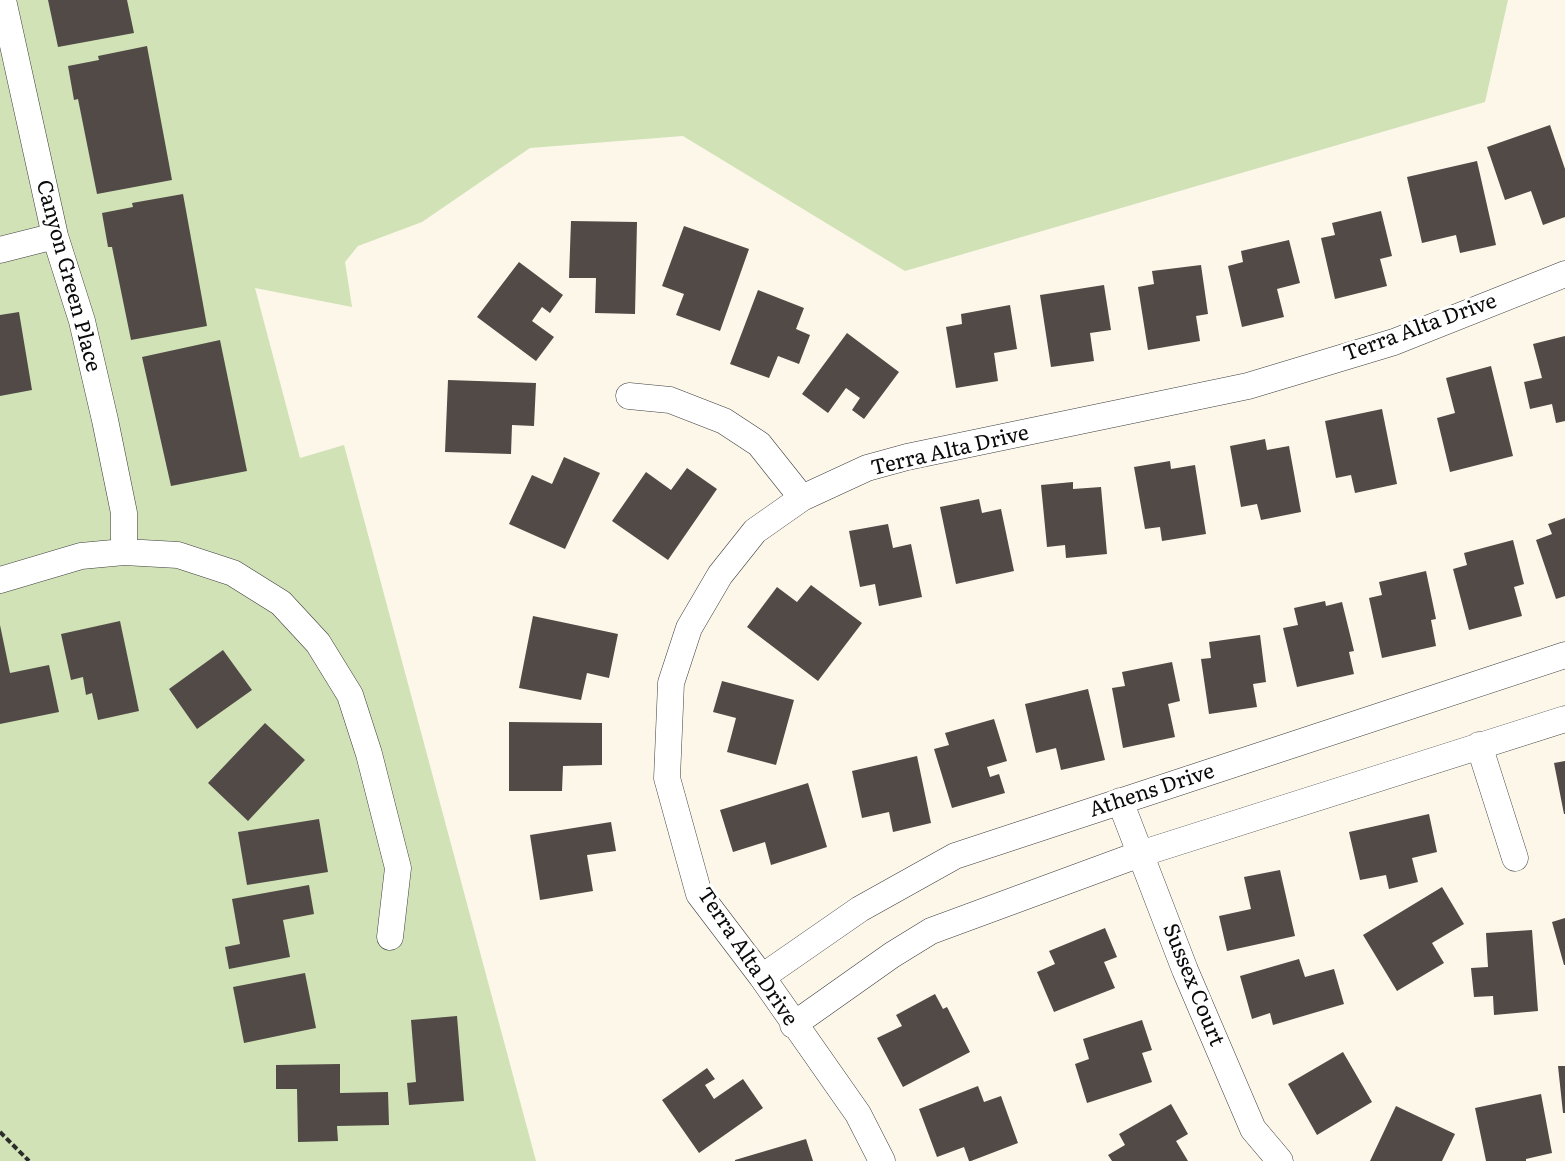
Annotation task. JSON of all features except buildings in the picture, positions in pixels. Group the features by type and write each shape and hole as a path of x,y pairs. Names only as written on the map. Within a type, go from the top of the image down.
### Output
{"street":[{"name":"Canyon Green Place","path":"3,0 55,236 82,321 105,420 124,513 124,552"},
{"path":"0,250 55,236"},
{"name":"Terra Alta Drive","path":"882,1161 858,1114 762,977 699,894 667,778 671,684 689,628 720,575 755,531 802,498 867,468 907,457 1080,423 1260,382 1394,342 1565,274"},
{"path":"629,396 670,400 724,421 759,444 802,498"},
{"path":"0,580 81,556 124,552 178,555 233,573 281,603 318,643 350,695 369,754 398,868 390,937"},
{"name":"Athens Drive","path":"762,977 860,909 955,856 1565,655"},
{"path":"794,1025 892,955 931,931 1140,854 1565,719"},
{"path":"1479,745 1515,858"},
{"name":"Sussex Court","path":"1120,801 1185,970 1253,1129 1280,1161"}],"path":[{"path":"0,1132 29,1161"}],"green space":[{"path":"0,0 1508,0 1485,102 905,271 683,136 530,148 422,222 358,246 345,262 352,307 255,288 300,458 344,445 536,1161 0,1161"}]}
